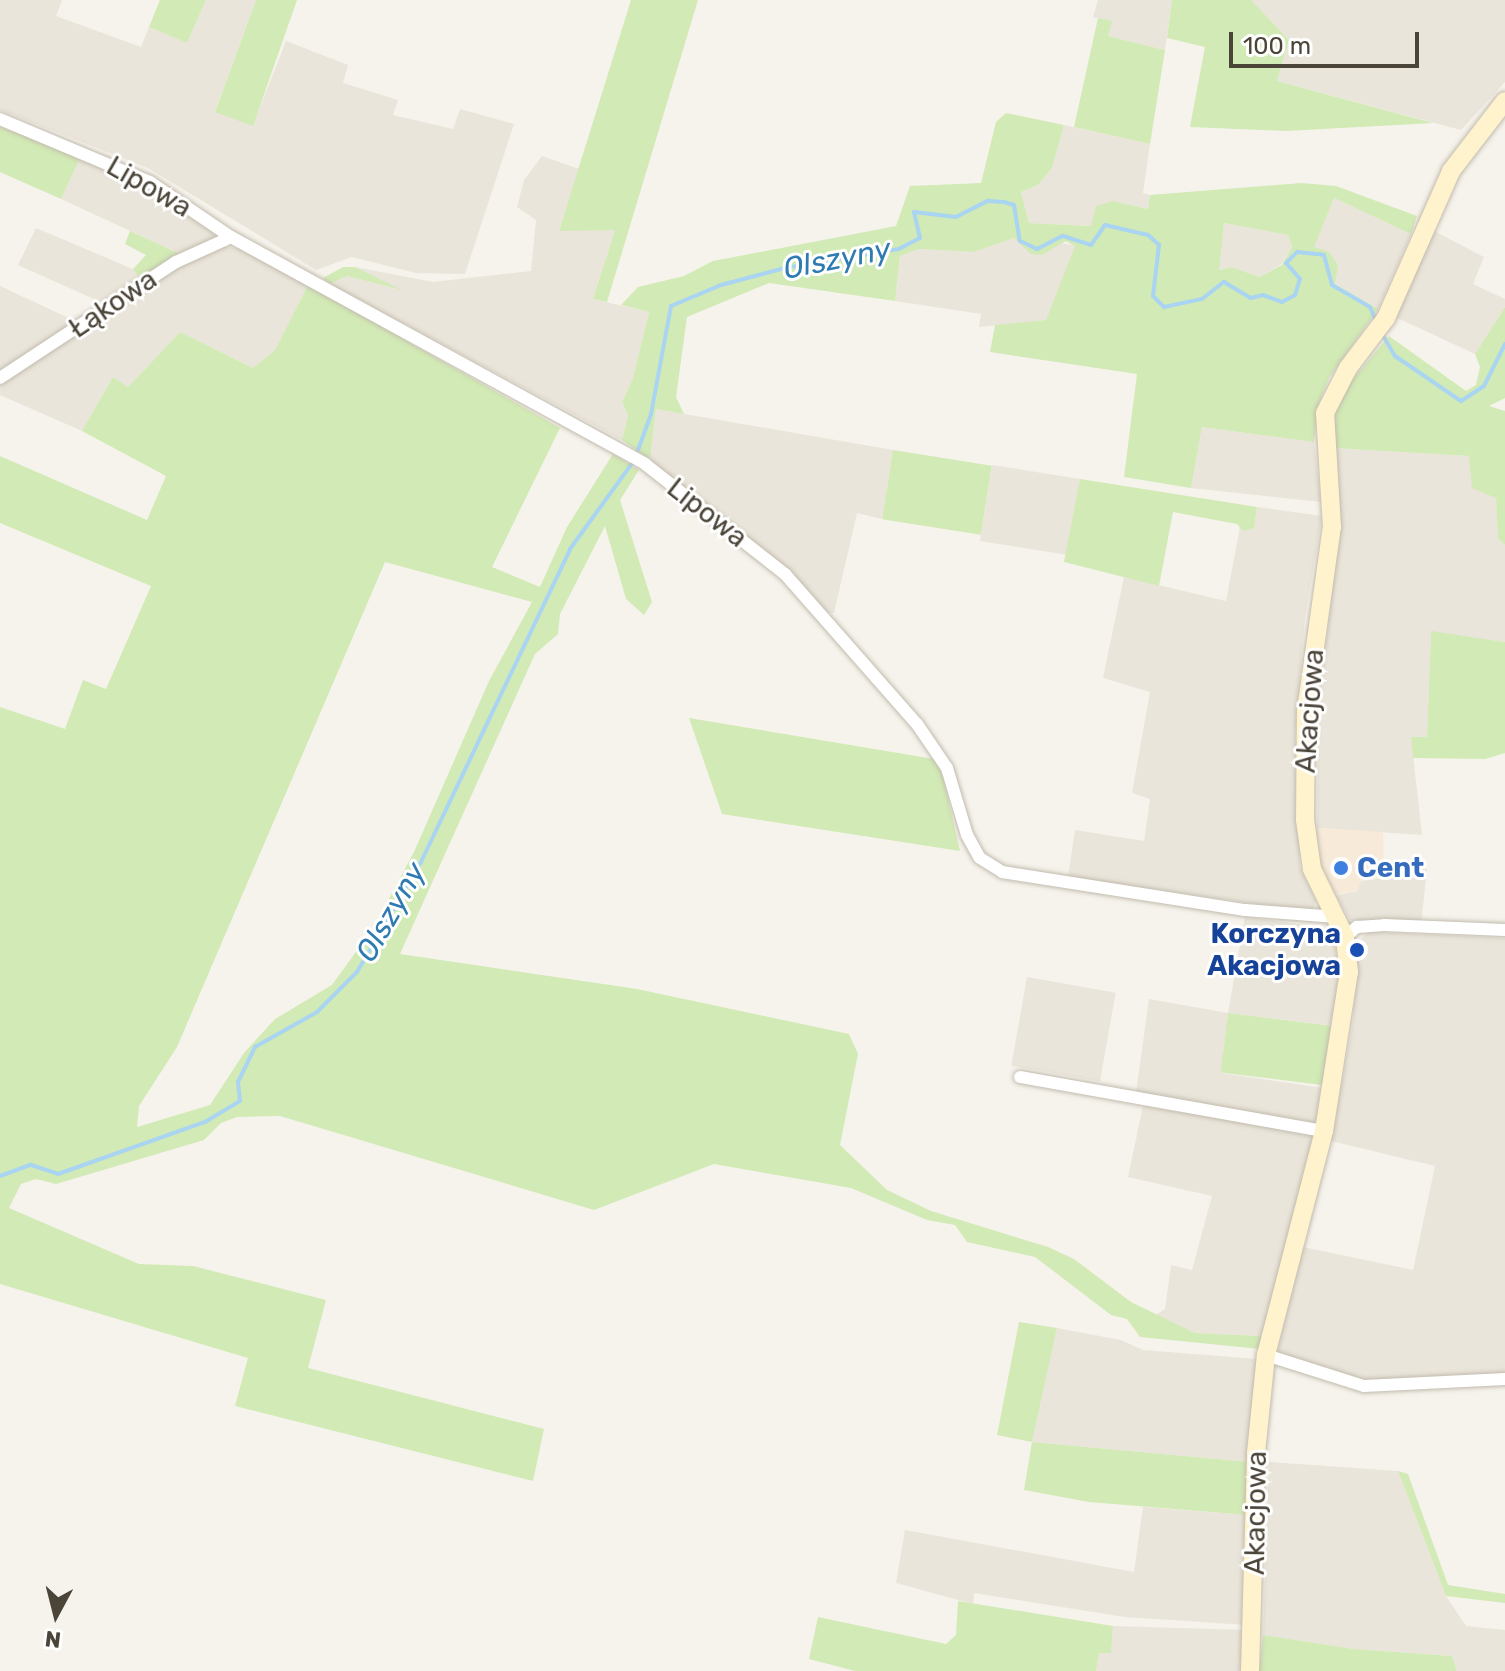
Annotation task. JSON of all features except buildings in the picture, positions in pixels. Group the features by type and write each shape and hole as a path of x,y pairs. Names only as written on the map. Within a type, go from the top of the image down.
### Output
{"street":[{"name":"Akacjowa","path":"1250,1671 1256,1453 1266,1355 1324,1131 1344,1028 1349,972 1345,937 1312,869 1305,820 1309,680 1332,527 1324,432 1333,392 1386,318 1451,171 1505,101"},
{"name":"Lipowa","path":"0,119 150,182 231,237 626,450 785,574 917,724 947,768 973,846 980,858 1002,872 1245,910 1337,917"},
{"name":"Łąkowa","path":"0,378 176,262 231,237"},
{"path":"1345,937 1357,927 1384,925 1505,930"},
{"path":"1020,1077 1324,1131"},
{"path":"1266,1355 1364,1386 1505,1379"}],"shaded area":[{"path":"0,0 62,0 56,16 141,47 149,27 187,43 206,0 256,0 215,111 253,125 286,41 348,65 343,83 398,100 393,115 453,129 460,109 514,124 465,274 416,273 352,257 316,270 148,168 0,110"},
{"path":"1098,0 1172,0 1165,50 1108,36 1111,21 1093,17"},
{"path":"1251,0 1505,0 1505,82 1461,130 1277,81 1289,40"},
{"path":"1064,125 1150,144 1143,193 1150,195 1148,209 1113,201 1092,226 1029,223 1021,192 1038,185 1052,168"},
{"path":"81,156 149,186 213,229 214,240 180,254 61,199"},
{"path":"542,156 579,169 559,230 615,230 593,299 649,312 633,378 622,402 628,415 622,440 330,284 347,276 398,289 355,267 433,282 531,271 536,220 517,207 524,180"},
{"path":"1334,198 1411,234 1378,309 1335,284 1313,247"},
{"path":"1224,223 1288,235 1292,247 1282,264 1259,277 1232,267 1218,270"},
{"path":"36,228 133,269 140,278 103,303 18,265"},
{"path":"1434,231 1484,257 1473,284 1505,299 1505,307 1475,354 1395,317"},
{"path":"1014,238 1076,245 1046,320 979,327 981,314 895,301 900,256 919,249 974,252"},
{"path":"226,247 246,249 308,285 275,350 253,368 180,332 128,387 113,377 82,431 0,395 0,382 122,300 200,254"},
{"path":"0,286 77,322 0,372"},
{"path":"656,409 893,450 882,519 857,513 834,613 827,613 785,569 650,460"},
{"path":"1202,427 1314,442 1321,502 1191,488"},
{"path":"1332,448 1469,456 1496,497 1498,538 1505,545 1505,642 1431,632 1427,737 1411,737 1422,835 1317,828 1319,707 1340,516"},
{"path":"992,465 1080,479 1068,555 980,541"},
{"path":"1257,507 1322,516 1305,618 1295,735 1300,867 1316,901 1312,912 1068,877 1075,830 1144,841 1150,799 1132,793 1150,692 1103,678 1124,577 1226,601 1240,527 1254,527"},
{"path":"1317,828 1383,832 1384,878 1361,881 1357,890 1336,894 1317,866"},
{"path":"1384,865 1427,869 1421,924 1350,920 1336,895 1357,891 1361,881 1383,878"},
{"path":"1245,917 1320,927 1333,934 1340,977 1335,1026 1228,1013"},
{"path":"1368,932 1505,938 1505,1374 1380,1382 1343,1377 1277,1353 1303,1247 1413,1270 1435,1166 1331,1141 1353,1023 1358,942"},
{"path":"1027,977 1116,993 1100,1081 1011,1066"},
{"path":"1149,999 1228,1013 1221,1073 1324,1088 1316,1124 1136,1093"},
{"path":"1143,1106 1317,1134 1261,1336 1195,1333 1156,1315 1165,1309 1171,1265 1192,1270 1212,1196 1128,1177"},
{"path":"1057,1328 1121,1340 1143,1350 1257,1359 1249,1462 1032,1442"},
{"path":"1269,1462 1398,1471 1446,1596 1466,1626 1505,1630 1505,1671 1457,1671 1452,1656 1354,1649 1263,1635"},
{"path":"1143,1507 1248,1515 1247,1625 1125,1617 974,1593 973,1604 896,1583 905,1530 1134,1572"},
{"path":"1113,1626 1247,1630 1243,1671 1096,1671 1099,1653 1111,1653"}],"green space":[{"path":"160,0 206,0 187,43 149,27"},
{"path":"256,0 297,0 253,126 215,112"},
{"path":"631,0 698,0 607,302 593,299 615,230 559,231"},
{"path":"1172,0 1251,0 1289,40 1277,81 1433,123 1286,131 1190,127 1205,47 1167,38"},
{"path":"1098,18 1112,21 1108,36 1165,50 1150,144 1074,127"},
{"path":"1006,113 1064,125 1052,168 1038,185 1021,192 1029,223 1091,226 1096,206 1113,201 1148,209 1150,195 1301,183 1336,186 1417,216 1411,234 1334,198 1314,247 1329,252 1338,265 1335,284 1378,309 1329,378 1319,403 1314,442 1202,427 1191,488 1124,477 1137,374 990,352 995,325 1046,320 1075,246 1066,241 1042,255 1031,254 1014,238 974,252 919,249 900,256 895,301 769,283 687,317 676,397 684,414 656,409 650,460 622,440 628,415 622,402 633,378 649,312 621,305 638,287 684,276 713,261 896,226 910,186 981,183 996,122","holes":["1224,223 1288,235 1292,247 1282,265 1259,277 1232,267 1219,270"]},
{"path":"0,127 81,156 61,199 0,172"},
{"path":"130,231 180,254 140,278 133,269 146,255 125,244"},
{"path":"343,267 355,267 402,290 347,276 330,284 323,278"},
{"path":"308,285 560,428 492,567 540,587 567,527 613,454 639,470 620,500 652,602 644,615 626,599 605,526 560,614 558,634 535,654 400,954 637,989 849,1034 858,1054 840,1145 887,1190 931,1211 1048,1247 1074,1259 1131,1302 1195,1333 1261,1336 1260,1349 1140,1337 1127,1319 1111,1315 1035,1257 967,1242 955,1225 927,1220 851,1188 714,1164 594,1210 280,1116 237,1117 221,1123 204,1140 56,1184 36,1179 21,1184 9,1208 139,1264 193,1266 326,1300 308,1368 544,1429 533,1481 235,1406 248,1358 0,1284 0,707 65,729 83,680 106,689 151,586 0,523 0,456 147,520 166,476 82,431 113,377 128,387 180,332 253,368 275,350","holes":["385,562 532,602 489,681 414,852 374,927 332,985 275,1019 244,1053 210,1105 137,1127 139,1106 177,1047"]},
{"path":"1505,307 1505,398 1489,406 1505,411 1505,545 1498,538 1496,498 1472,488 1469,456 1332,448 1337,398 1389,336 1466,391 1476,385 1480,367 1475,354"},
{"path":"893,450 992,466 981,535 882,519"},
{"path":"1080,479 1257,507 1254,528 1243,531 1237,524 1173,512 1159,586 1064,562"},
{"path":"1431,631 1505,642 1505,753 1485,759 1413,758 1411,737 1427,737"},
{"path":"689,718 934,759 943,776 960,851 722,814"},
{"path":"1228,1013 1335,1026 1328,1086 1221,1073"},
{"path":"1019,1322 1057,1328 1032,1442 997,1435"},
{"path":"1032,1442 1249,1462 1248,1515 1089,1502 1024,1490"},
{"path":"1398,1471 1408,1474 1448,1585 1505,1594 1505,1603 1446,1596"},
{"path":"958,1601 1113,1626 1111,1653 1099,1653 1096,1671 855,1671 809,1659 818,1617 946,1644 956,1635"},
{"path":"1263,1635 1354,1649 1452,1656 1457,1671 1259,1671"}],"waterway":[{"name":"Olszyny","path":"638,450 651,414 671,306 721,285 785,268 899,249 920,238 914,212 956,217 988,201 1014,205 1020,241 1037,249 1063,236 1091,245 1105,225 1148,235 1159,245 1153,296 1164,307 1202,299 1224,282 1251,298 1263,295 1282,302 1295,295 1300,279 1286,263 1297,252 1324,255 1332,285 1370,307 1376,321"},
{"name":"Olszyny","path":"1381,332 1395,356 1461,401 1484,386 1505,344"},
{"name":"Olszyny","path":"0,1176 31,1165 58,1174 205,1122 240,1101 238,1082 255,1047 317,1012 357,972 421,862 570,549 633,462"}],"place":[{"name":"Cent","path":"1341,868"},
{"name":"Korczyna Akacjowa","path":"1357,950"}]}
